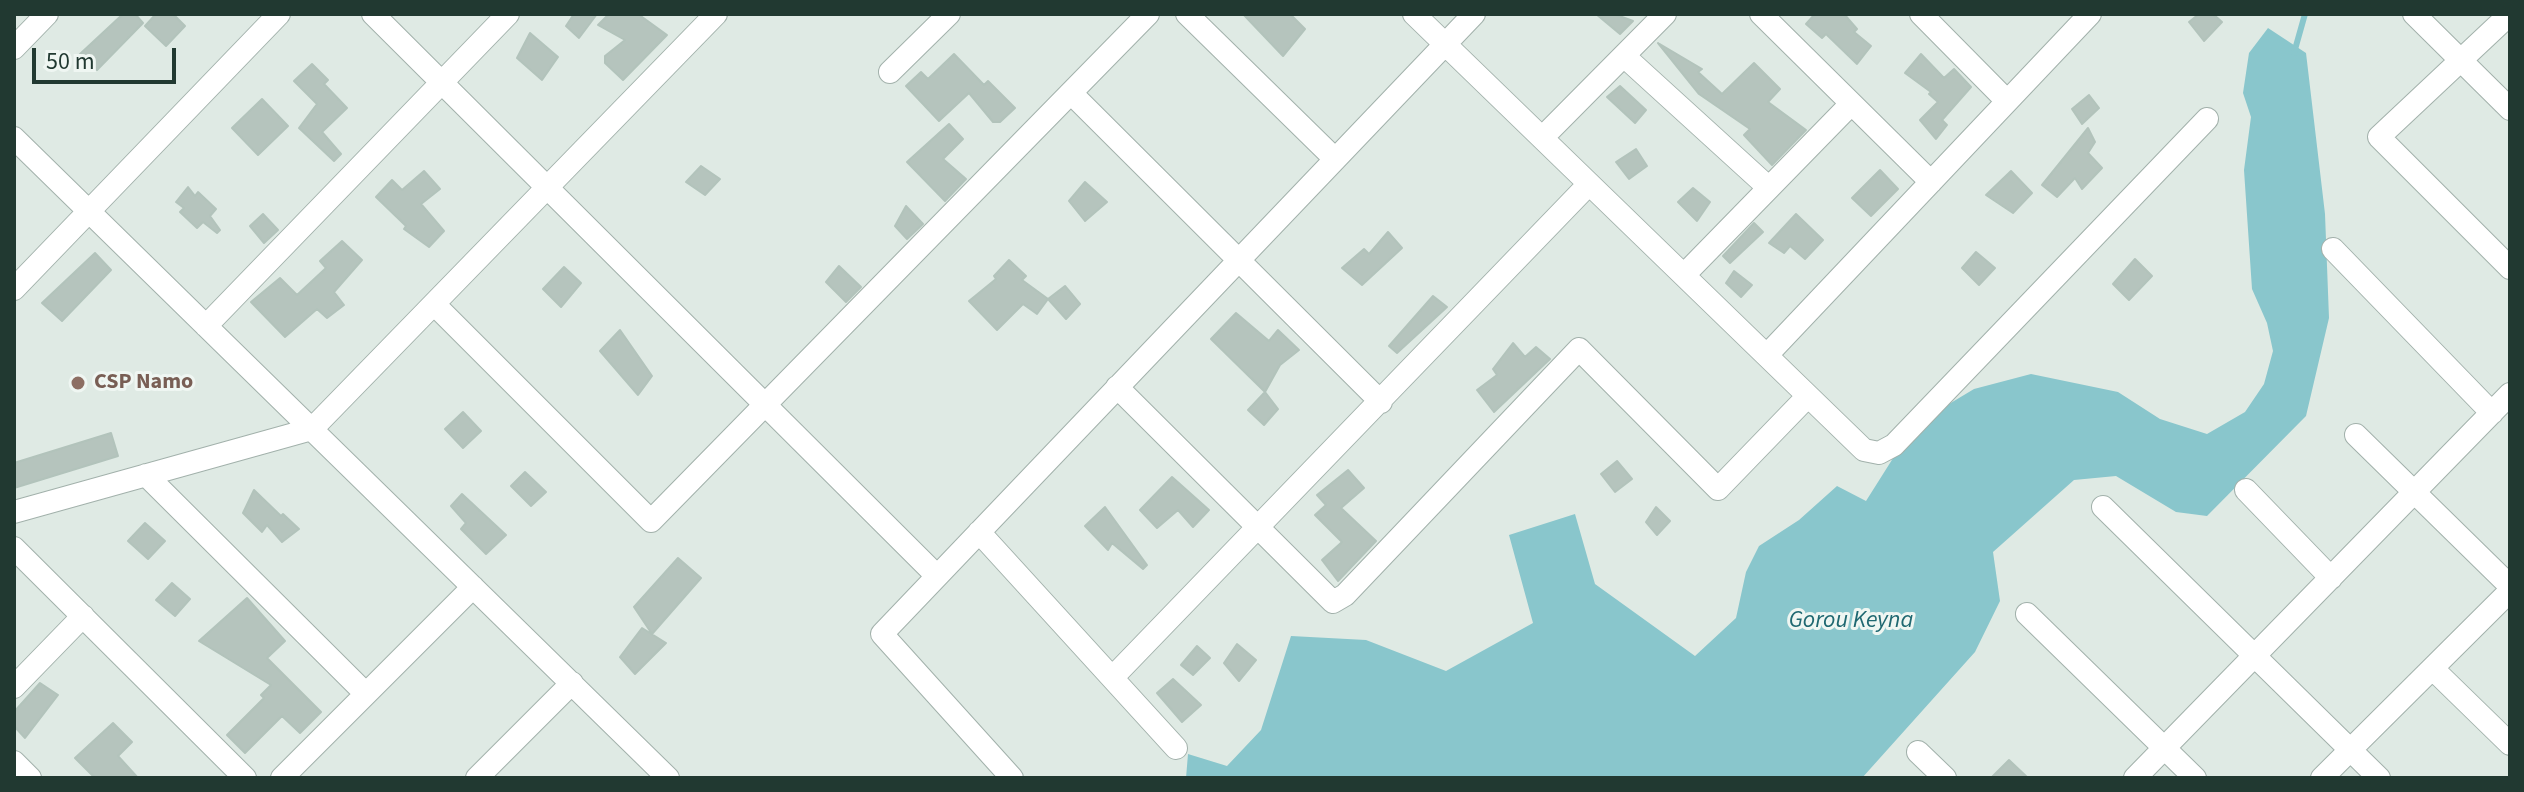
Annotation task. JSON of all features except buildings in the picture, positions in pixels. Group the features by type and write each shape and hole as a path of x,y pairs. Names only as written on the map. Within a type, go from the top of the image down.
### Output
{"street":[{"path":"14,48 47,14"},
{"path":"14,289 279,14"},
{"path":"373,14 937,576"},
{"path":"206,326 508,14"},
{"path":"14,512 312,429 716,14"},
{"path":"890,72 949,14"},
{"path":"434,304 651,521 1148,14"},
{"path":"1187,14 1335,159"},
{"path":"1414,14 1864,450 1879,453 1894,445 2207,119"},
{"path":"1012,778 882,634 1474,14"},
{"path":"1542,138 1665,14"},
{"path":"1761,14 1931,182"},
{"path":"1921,14 2007,101"},
{"path":"2414,14 2510,109"},
{"path":"2510,14 2379,137 2510,268"},
{"path":"1767,355 2083,16"},
{"path":"1624,56 1769,188"},
{"path":"1071,93 1381,402"},
{"path":"1684,275 1850,105"},
{"path":"14,138 668,778"},
{"path":"1113,677 1589,184"},
{"path":"2333,249 2492,413"},
{"path":"1117,387 1333,602 1339,600 1579,349 1718,489 1808,396"},
{"path":"2135,778 2510,394"},
{"path":"2322,778 2510,588 2356,435"},
{"path":"146,475 366,694"},
{"path":"2246,490 2331,578"},
{"path":"2103,507 2379,778"},
{"path":"979,532 1176,748"},
{"path":"14,548 245,778"},
{"path":"282,778 473,587"},
{"path":"2027,614 2195,778"},
{"path":"14,687 83,616"},
{"path":"2433,669 2510,744"},
{"path":"477,778 572,683"},
{"path":"1918,752 1945,778"},
{"path":"14,762 30,778"}],"water":[{"name":"Gorou Keyna","path":"2268,28 2306,53 2325,214 2329,318 2306,416 2207,516 2176,512 2116,476 2074,480 1993,552 2000,601 1975,652 1862,778 1186,778 1188,754 1227,766 1261,730 1291,636 1366,640 1446,671 1533,623 1509,535 1575,514 1595,584 1695,656 1736,618 1746,572 1759,546 1799,520 1837,486 1866,501 1914,425 1974,389 2031,374 2118,392 2160,419 2207,434 2245,412 2264,384 2273,351 2267,323 2252,289 2244,170 2251,117 2243,93 2249,53"}],"waterway":[{"path":"2294,53 2305,14"}],"place":[{"name":"CSP Namo","path":"78,383"}]}
